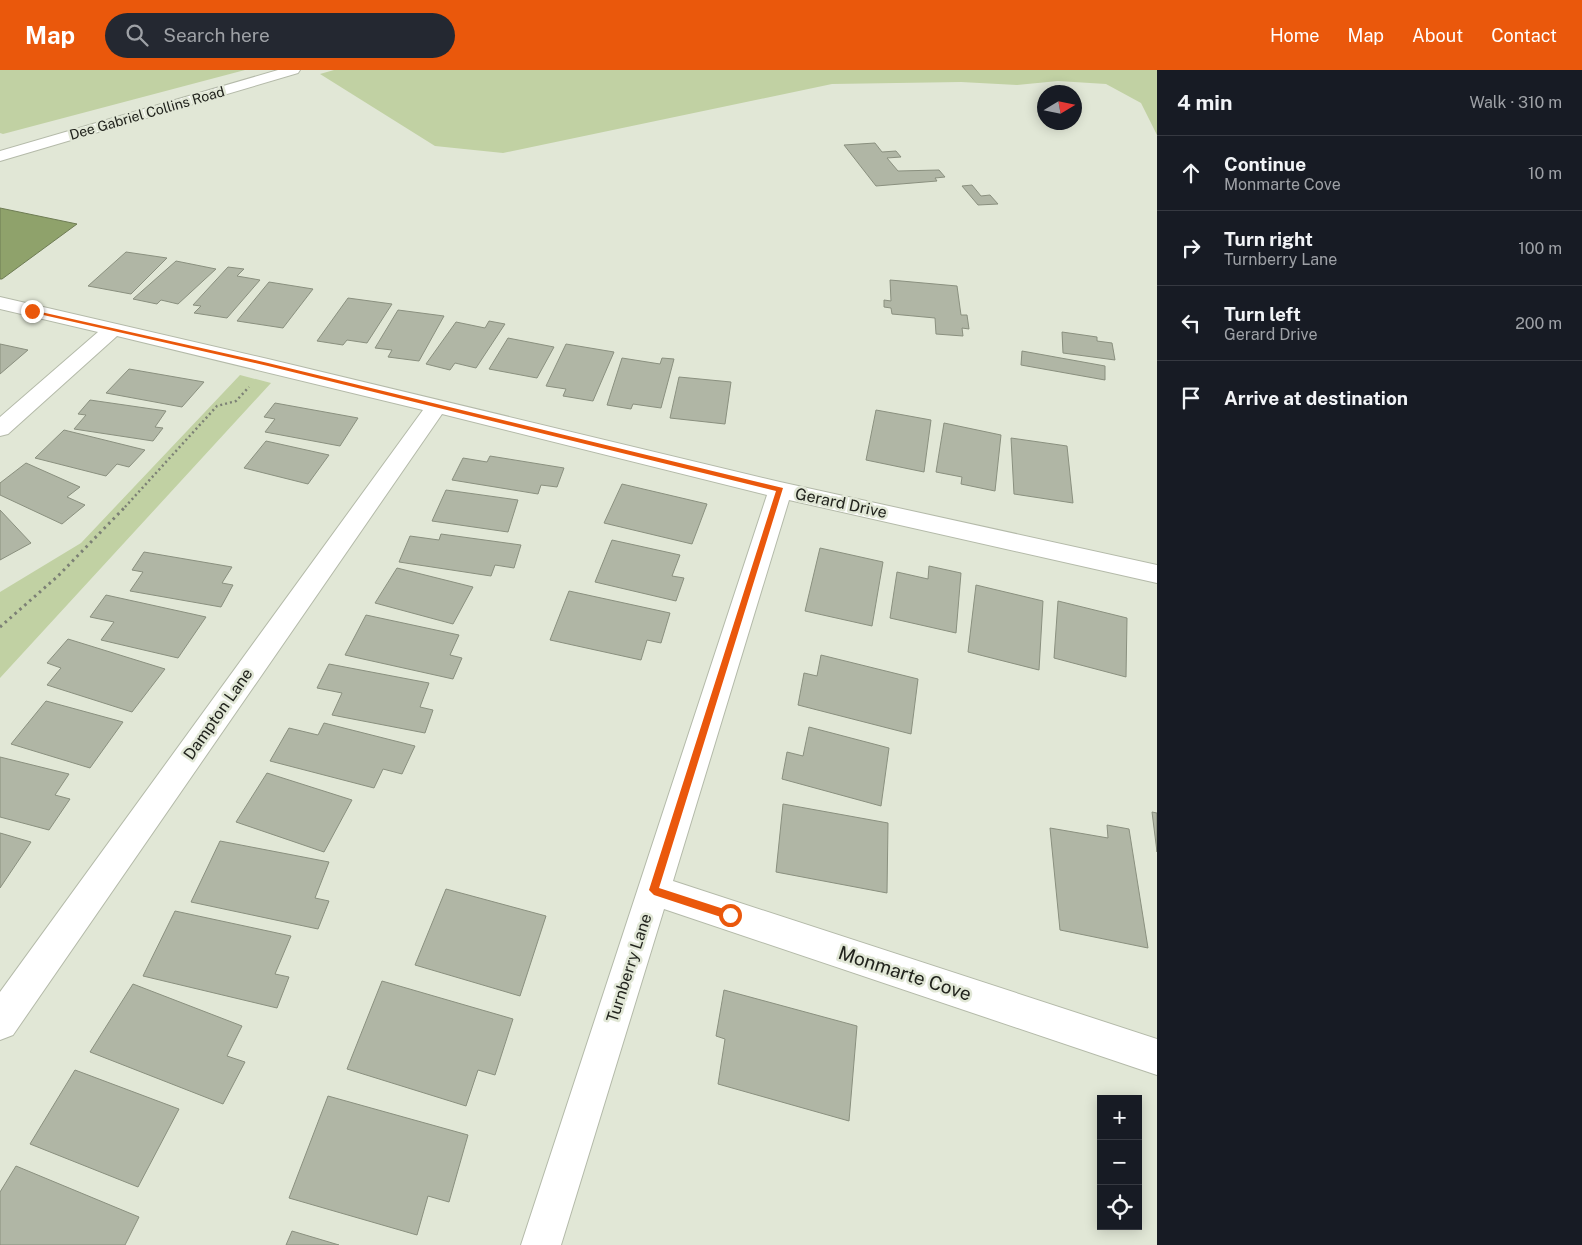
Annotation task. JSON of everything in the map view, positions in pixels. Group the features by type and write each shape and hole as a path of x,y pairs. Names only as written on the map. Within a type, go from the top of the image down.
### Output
{"street":[{"name":"Dee Gabriel Collins Road","path":"0,156 293,70"},
{"name":"Gerard Drive","path":"0,303 268,365 780,490 1157,574"},
{"path":"0,429 112,330"},
{"name":"Dampton Lane","path":"0,1022 436,407"},
{"name":"Turnberry Lane","path":"541,1245 780,490"},
{"name":"Monmarte Cove","path":"654,890 1157,1057"}],"path":[{"path":"0,627 72,561 217,406 236,401 253,382"}],"shaded area":[{"path":"0,70 245,70 3,134 0,133"},
{"path":"334,70 1157,70 1157,135 1141,103 1106,84 1058,81 1017,85 961,82 832,84 503,153 435,146 320,74"},
{"path":"0,208 77,224 0,279"},
{"path":"240,375 271,383 0,678 0,592 81,543"}],"building":[{"path":"875,143 882,152 896,151 901,157 887,158 898,171 939,170 945,177 935,178 937,181 876,186 844,145"},
{"path":"972,185 981,196 990,195 998,204 978,205 962,186"},
{"path":"126,252 167,258 131,294 88,286"},
{"path":"176,261 216,269 178,304 161,300 157,304 133,299"},
{"path":"228,267 244,269 237,276 260,280 227,318 194,313 201,306 193,305"},
{"path":"890,280 957,286 961,315 967,315 969,329 962,328 963,336 936,334 935,318 892,314 891,308 884,307 884,300 891,301"},
{"path":"269,282 313,289 283,328 237,321"},
{"path":"348,298 392,304 367,343 347,340 343,345 317,341"},
{"path":"398,310 444,316 419,361 388,357 392,350 375,348"},
{"path":"489,321 505,324 476,368 455,363 450,370 426,364 456,322 485,328"},
{"path":"1062,332 1097,337 1097,341 1112,343 1115,360 1063,353"},
{"path":"508,338 554,347 537,378 489,369"},
{"path":"0,344 28,350 0,374"},
{"path":"566,344 614,352 593,401 563,396 566,389 546,386"},
{"path":"1022,351 1105,366 1105,380 1021,365"},
{"path":"622,358 660,364 662,358 674,359 661,408 633,404 631,409 607,405"},
{"path":"129,369 204,382 182,407 106,393"},
{"path":"679,377 731,382 725,424 670,418"},
{"path":"90,400 166,411 155,427 163,428 153,441 74,429 86,415 78,414"},
{"path":"275,403 358,418 340,446 265,432 275,419 264,417"},
{"path":"876,410 931,420 924,472 866,460"},
{"path":"944,423 1001,435 995,491 961,484 962,477 936,472"},
{"path":"64,430 145,450 129,467 117,464 106,476 35,458"},
{"path":"1011,438 1067,446 1073,503 1014,494"},
{"path":"266,441 329,455 308,484 244,468"},
{"path":"490,456 564,468 557,487 541,485 538,494 452,480 463,458 487,462"},
{"path":"26,463 80,487 67,497 85,505 62,524 0,495 0,483"},
{"path":"622,484 707,504 692,544 604,523"},
{"path":"446,490 518,500 508,532 432,521"},
{"path":"0,510 31,543 0,560"},
{"path":"441,534 521,545 514,568 495,565 491,576 399,562 410,536 439,540"},
{"path":"612,540 680,555 672,576 684,578 676,601 595,582"},
{"path":"820,548 883,562 872,626 805,611"},
{"path":"144,552 232,567 222,583 233,585 221,607 130,591 143,572 132,570"},
{"path":"929,566 961,573 956,633 890,618 897,572 928,579"},
{"path":"397,568 473,587 453,624 375,603"},
{"path":"976,585 1043,601 1039,670 968,652"},
{"path":"569,591 670,613 661,643 647,640 641,660 550,640"},
{"path":"106,595 206,617 178,658 101,640 114,622 90,617"},
{"path":"1058,601 1127,618 1126,677 1054,658"},
{"path":"366,615 459,635 450,655 462,658 453,679 345,655"},
{"path":"68,639 165,669 132,712 47,685 61,668 47,663"},
{"path":"821,655 918,679 911,734 798,705 804,673 817,676"},
{"path":"329,664 429,683 420,707 433,710 425,733 332,715 342,693 317,688"},
{"path":"46,701 123,722 90,768 11,744"},
{"path":"324,723 415,746 402,774 383,769 374,788 270,761 289,728 318,735"},
{"path":"809,727 889,748 881,806 782,779 787,752 803,756"},
{"path":"0,757 69,774 55,795 70,799 49,830 0,817"},
{"path":"267,773 352,800 324,852 236,822"},
{"path":"783,804 888,823 887,893 776,872"},
{"path":"1152,812 1157,813 1157,852"},
{"path":"1107,825 1129,829 1148,948 1060,930 1050,828 1108,838"},
{"path":"0,833 31,842 0,888"},
{"path":"220,841 329,862 315,898 329,901 318,929 191,902"},
{"path":"446,889 546,916 520,996 415,965"},
{"path":"175,911 291,936 275,974 289,977 277,1008 143,976"},
{"path":"382,981 513,1019 495,1075 478,1070 466,1106 347,1069"},
{"path":"133,984 242,1026 227,1056 245,1062 223,1104 90,1052"},
{"path":"724,990 857,1026 849,1121 718,1084 725,1039 716,1036"},
{"path":"75,1070 179,1109 138,1187 30,1144"},
{"path":"328,1096 468,1135 449,1202 428,1196 417,1235 289,1198"},
{"path":"16,1166 139,1217 125,1245 0,1245 0,1192"},
{"path":"292,1231 339,1245 286,1245"}],"route":[{"path":"32,311 268,365 780,490 654,890 730,915"}]}
